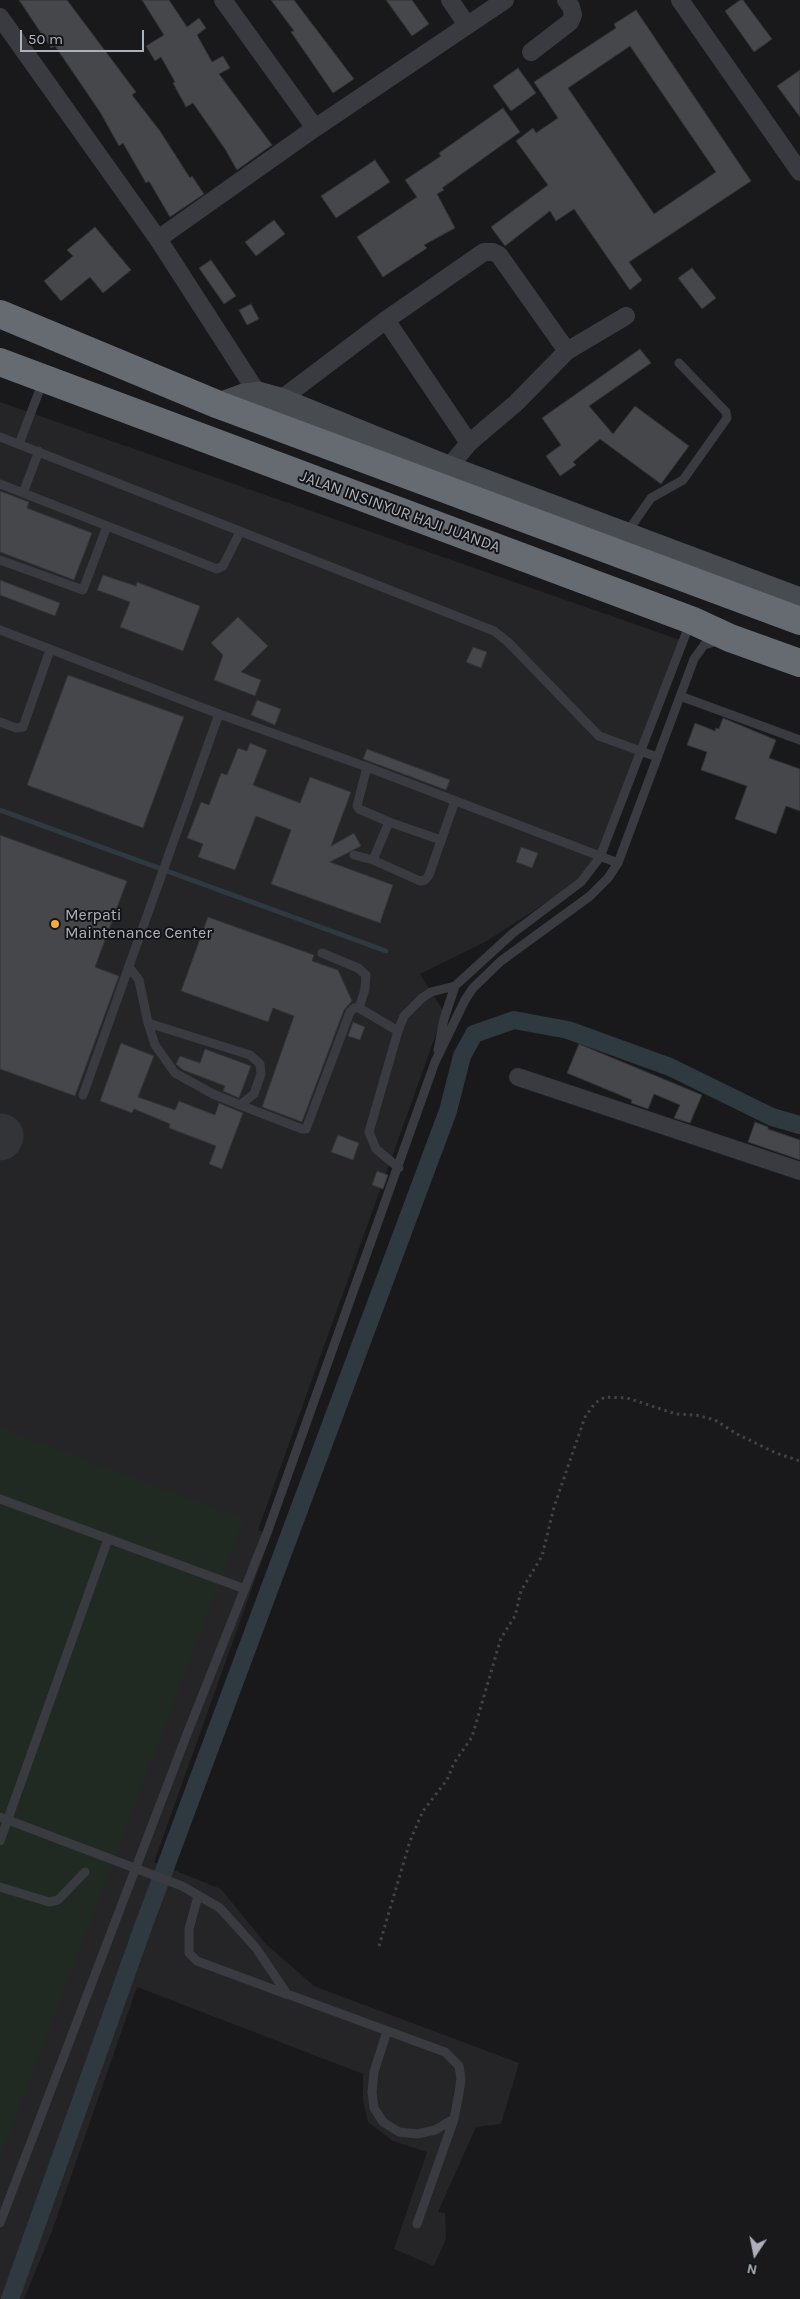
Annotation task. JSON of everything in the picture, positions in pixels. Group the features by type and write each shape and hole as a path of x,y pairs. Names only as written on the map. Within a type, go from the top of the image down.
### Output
{"highway":[{"path":"0,314 219,404 306,437 618,544 800,622"},
{"name":"JALAN INSINYUR HAJI JUANDA","path":"0,362 691,620 730,638 800,663"},
{"path":"293,472 306,437"}],"street":[{"path":"223,0 315,128"},
{"path":"450,0 467,25"},
{"path":"158,239 315,128 504,0"},
{"path":"531,52 570,22 573,15 571,7 566,0"},
{"path":"680,0 800,172"},
{"path":"0,17 269,397"},
{"path":"269,397 386,320 481,254 489,251 499,256 568,351"},
{"path":"448,468 469,443 516,403 568,351 626,316"},
{"path":"386,320 469,443"},
{"path":"219,404 244,396 269,397 448,468 618,544 800,600"},
{"path":"518,1077 800,1171"}],"lane":[{"path":"618,544 651,498 683,480 727,418 726,412 679,363"},
{"path":"20,444 43,379"},
{"path":"0,437 494,631 508,642 600,736 641,752 657,756"},
{"path":"22,493 39,452"},
{"path":"0,484 218,569 224,566 240,532"},
{"path":"0,560 83,590 107,526"},
{"path":"399,1168 376,1149 369,1132 404,1016 431,992 455,986 513,933 581,882 600,857 691,620"},
{"path":"0,630 618,863"},
{"path":"435,1062 465,1000 473,988 501,961 590,896 608,878 618,863 657,756 699,651 704,645 730,638"},
{"path":"0,722 16,728 23,727 50,650"},
{"path":"680,696 800,740"},
{"path":"83,1095 219,714"},
{"path":"366,767 357,806 359,810 441,840"},
{"path":"354,855 373,860 420,881 425,880 429,875 455,801"},
{"path":"373,860 389,822"},
{"path":"322,952 358,968 366,975 365,989 358,1008"},
{"path":"129,967 139,980 155,1045 175,1073 213,1094 302,1129 306,1129 350,1012 354,1008 358,1008 398,1031"},
{"path":"0,2223 245,1589 399,1168 435,1062 444,1019 455,986"},
{"path":"148,1022 250,1055 260,1064 261,1074 254,1094 240,1105"},
{"path":"0,1499 245,1589"},
{"path":"0,1841 4,1818 108,1540"},
{"path":"4,1818 182,1886 220,1908 256,1948 287,1994"},
{"path":"0,1887 49,1902 58,1900 85,1872"},
{"path":"198,1896 189,1929 189,1953 197,1961 445,2052 459,2066 461,2079 454,2119 417,2224"},
{"path":"387,2031 374,2072 372,2092 374,2108 383,2122 398,2132 417,2134 435,2130 454,2119"}],"path":[{"path":"379,1946 410,1841 423,1811 447,1780 454,1763 472,1737 501,1638 515,1616 520,1591 542,1556 554,1507 585,1417 595,1403 605,1397 627,1398 676,1414 696,1415 715,1420 761,1446 800,1461"}],"shaded area":[{"path":"0,402 680,640 592,867 560,894 485,942 420,974 444,1012 258,1530 271,1535 154,1862 221,1889 266,1944 314,1986 519,2063 501,2124 476,2127 438,2212 445,2213 446,2239 434,2266 394,2249 427,2152 393,2141 368,2122 363,2100 363,2074 137,1987 52,2231 24,2299 0,2299"},
{"path":"0,1428 244,1519 0,2159"}],"building":[{"path":"19,0 67,0 136,92 132,95 160,131 190,178 192,176 204,194 170,217 149,181 146,183 123,143 119,146 100,112 55,46 51,48"},
{"path":"142,0 169,0 187,27 199,18 206,28 197,35 212,62 223,56 230,68 219,74 272,145 237,170 193,103 186,107 161,57 155,61 146,46 164,35"},
{"path":"271,0 294,0 354,79 333,93 291,32 294,31"},
{"path":"386,0 412,0 429,24 412,36"},
{"path":"740,0 743,0 772,39 754,52 725,11"},
{"path":"636,10 751,181 629,262 642,280 630,290 574,209 556,221 550,211 505,246 491,227 548,185 516,141 533,128 536,133 558,118 534,82 616,28 614,24","holes":["630,46 716,172 654,214 568,88"]},
{"path":"518,68 536,93 511,111 493,86"},
{"path":"800,70 800,117 777,86"},
{"path":"503,108 520,132 442,188 444,190 437,194 455,228 424,245 427,248 383,277 357,237 417,197 405,180 441,156 439,153"},
{"path":"375,160 390,182 336,218 321,196"},
{"path":"274,220 285,234 256,256 245,242"},
{"path":"95,227 131,270 103,293 90,277 61,301 44,281 73,256 67,250"},
{"path":"211,260 236,296 224,304 199,268"},
{"path":"692,268 716,298 702,309 678,278"},
{"path":"251,304 259,319 247,325 239,310"},
{"path":"640,349 651,363 589,406 613,434 635,406 689,446 661,484 600,439 573,462 576,465 560,476 546,456 561,445 542,418"},
{"path":"0,491 29,502 27,508 92,533 74,580 0,552"},
{"path":"103,575 136,586 137,582 200,606 183,651 120,627 130,602 97,590"},
{"path":"0,580 60,603 55,616 0,595"},
{"path":"238,617 268,646 241,672 261,680 255,696 214,680 223,655 211,643"},
{"path":"473,647 487,652 481,668 466,662"},
{"path":"68,675 184,717 143,828 27,785"},
{"path":"257,700 281,709 275,725 251,715"},
{"path":"723,718 776,740 769,758 800,769 800,811 786,806 776,834 735,819 747,786 701,770 707,752 687,745 695,723 715,731 716,728 719,729"},
{"path":"250,743 267,750 253,785 300,803 310,777 351,792 331,846 354,833 361,846 330,862 393,885 380,923 271,884 291,830 256,816 235,870 198,857 203,844 187,838 201,802 209,805 221,773 227,775 238,748 247,751"},
{"path":"367,749 450,780 446,790 363,759"},
{"name":"Merpati Maintenance Center","path":"0,835 127,881 95,967 119,976 75,1096 0,1069"},
{"path":"521,847 538,853 532,868 516,862"},
{"path":"208,917 314,955 312,961 338,970 352,1001 344,1010 302,1122 262,1107 294,1016 273,1008 268,1022 181,991"},
{"path":"353,1022 365,1027 360,1040 348,1036"},
{"path":"121,1043 154,1056 138,1097 175,1110 179,1101 215,1115 219,1103 243,1113 222,1169 209,1164 216,1146 169,1128 170,1124 134,1109 132,1113 100,1101"},
{"path":"579,1044 702,1095 690,1123 674,1118 680,1105 654,1094 648,1109 631,1103 632,1100 567,1073"},
{"path":"205,1049 251,1066 239,1098 223,1091 225,1086 183,1070 176,1064 180,1056 200,1063"},
{"path":"755,1122 768,1127 768,1129 800,1140 800,1160 748,1142"},
{"path":"338,1135 359,1143 353,1160 331,1152"},
{"path":"377,1171 388,1175 383,1189 372,1185"}],"waterway":[{"path":"0,810 386,951"},
{"path":"10,2299 143,1927 448,1111 462,1056 474,1034 514,1020 568,1030 670,1067 772,1117 800,1125"}],"place":[{"name":"Merpati Maintenance Center","path":"55,924"}]}
